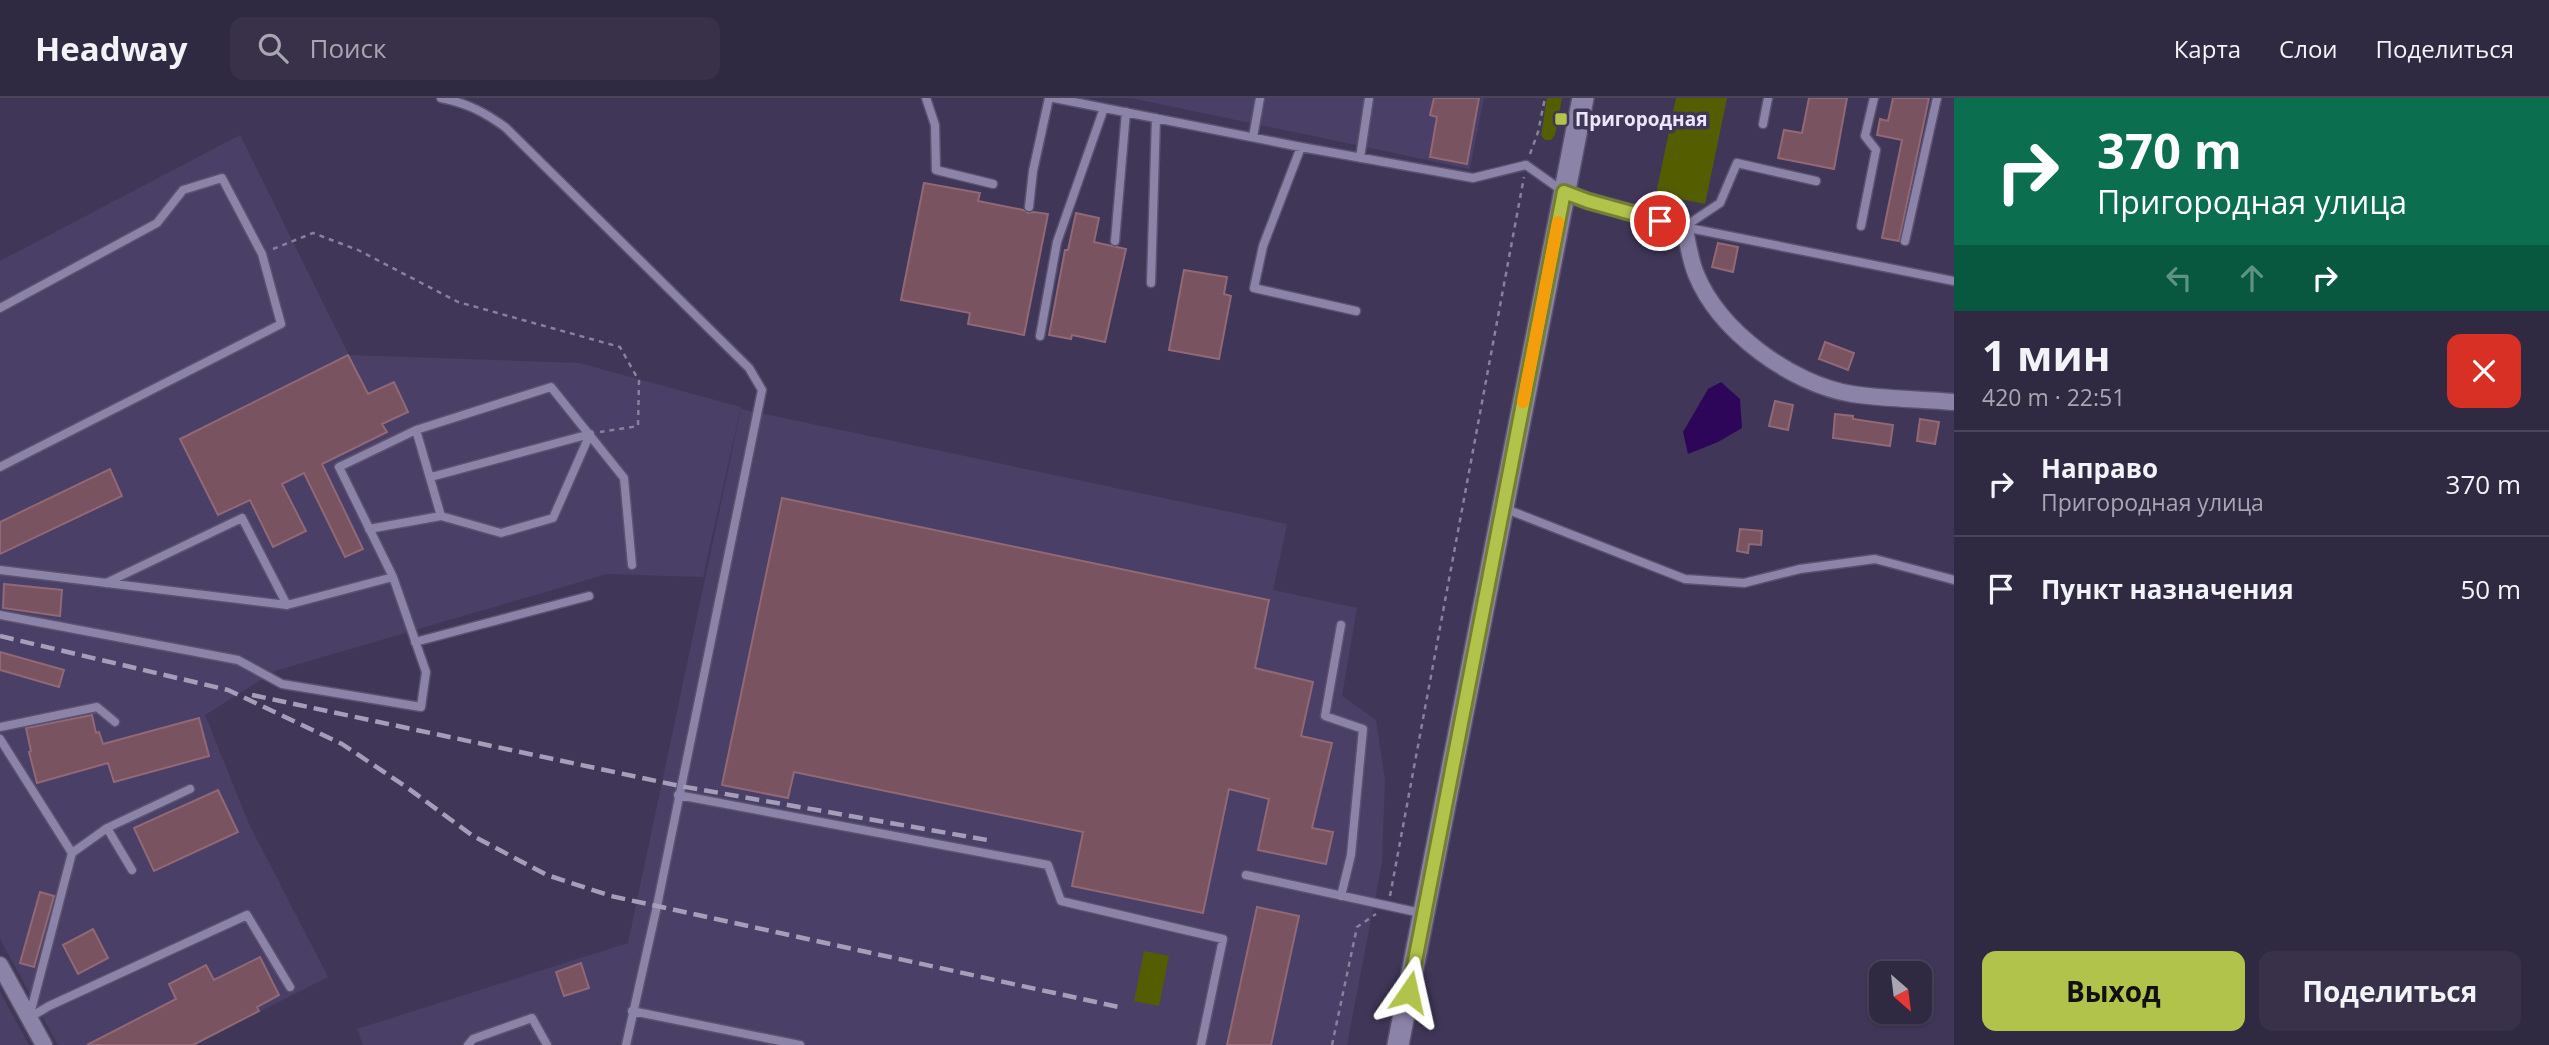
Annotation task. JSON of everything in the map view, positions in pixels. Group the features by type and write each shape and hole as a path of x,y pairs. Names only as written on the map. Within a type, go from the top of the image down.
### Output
{"main road":[{"path":"1398,1045 1583,98"},
{"path":"1409,992 1409,1045"}],"street":[{"path":"1564,192 1684,227 1695,274 1716,310 1744,341 1778,364 1850,394 1954,402"},
{"path":"0,965 44,1045"}],"lane":[{"path":"441,98 483,111 505,127 749,368 762,390 626,1045"},
{"path":"926,98 935,125 936,170 993,184"},
{"path":"1029,207 1033,170 1051,98 1093,102 1104,108 1473,178 1525,165 1564,192"},
{"path":"1253,137 1260,98"},
{"path":"1360,158 1369,98"},
{"path":"1763,124 1768,98"},
{"path":"1861,226 1876,150 1865,136 1874,98"},
{"path":"1905,241 1937,98"},
{"path":"1040,336 1057,242 1104,108"},
{"path":"1115,241 1126,112"},
{"path":"1151,283 1156,118"},
{"path":"1301,147 1264,246 1254,288 1356,311"},
{"path":"1684,227 1720,203 1737,163 1816,180"},
{"path":"0,308 158,223 183,190 222,178 262,254 281,324 0,467"},
{"path":"1684,227 1954,281"},
{"path":"0,615 238,660 282,684 421,707 426,672 393,577 339,467 416,430 551,387 624,478 632,565"},
{"path":"416,430 441,516"},
{"path":"431,477 590,433"},
{"path":"369,529 441,516 501,533 553,518 590,433"},
{"path":"1503,508 1685,579 1744,583 1800,569 1875,559 1954,580"},
{"path":"106,583 242,518 287,605"},
{"path":"0,570 287,605 393,577"},
{"path":"415,642 589,596"},
{"path":"1341,625 1325,716 1363,729 1351,855 1341,896"},
{"path":"0,727 97,707 115,722"},
{"path":"0,739 72,853"},
{"path":"29,1018 72,853 107,828 190,789"},
{"path":"678,795 1048,865 1060,901 1223,939 1201,1045"},
{"path":"107,828 132,870"},
{"path":"1246,875 1424,913"},
{"path":"29,1018 49,1006 247,915 290,987"},
{"path":"632,1011 800,1045"},
{"path":"468,1045 473,1039 532,1018 547,1045"}],"path":[{"path":"1332,1045 1357,927 1388,906 1525,165 1538,132 1545,98"},
{"path":"262,254 313,233 358,250 458,302 620,347 639,381 638,426 590,433"}],"shaded area":[{"path":"1131,98 1484,98 1470,169"},
{"path":"240,135 349,355 579,363 741,407 703,577 607,574 275,671 205,715 249,824 328,977 194,1045 58,1045 0,939 0,261"},
{"path":"1721,382 1740,399 1742,428 1718,442 1688,454 1683,432 1708,389"},
{"path":"741,409 1287,524 1273,590 1357,608 1342,696 1376,720 1385,780 1382,862 1347,1045 363,1045 357,1029 628,943"},
{"path":"0,992 29,1045 0,1045"}],"green space":[{"path":"1547,98 1562,98 1555,135 1551,140 1545,140 1541,135"},
{"path":"1676,98 1727,98 1705,204 1656,194"},
{"path":"1144,951 1169,956 1159,1006 1134,1001"}],"building":[{"path":"1434,98 1479,98 1467,164 1430,157 1437,117 1430,115"},
{"path":"1809,98 1847,98 1834,169 1778,158 1784,130 1802,133"},
{"path":"1893,98 1929,98 1899,241 1882,238 1902,140 1877,135 1880,119 1888,121"},
{"path":"924,183 980,193 978,201 1028,213 1048,214 1024,335 968,324 970,313 901,300"},
{"path":"1076,213 1099,218 1094,242 1126,249 1105,342 1072,335 1071,339 1049,335 1065,250 1068,250"},
{"path":"1718,243 1738,247 1733,272 1712,267"},
{"path":"1184,270 1227,277 1224,294 1231,296 1219,359 1169,350"},
{"path":"1825,342 1854,353 1848,370 1819,359"},
{"path":"348,355 368,394 394,382 408,412 382,424 387,432 322,464 363,549 345,557 304,473 282,484 306,531 273,547 250,500 218,515 180,439"},
{"path":"1775,401 1793,405 1788,430 1769,426"},
{"path":"1835,414 1893,425 1890,446 1833,438"},
{"path":"1920,419 1939,422 1935,444 1917,441"},
{"path":"110,469 122,496 0,554 0,522"},
{"path":"782,498 1269,600 1255,668 1313,682 1301,736 1332,743 1312,828 1333,832 1326,864 1258,850 1269,799 1229,789 1203,913 1072,886 1083,832 794,772 788,798 722,785"},
{"path":"1740,529 1762,531 1761,545 1749,544 1748,553 1737,551"},
{"path":"4,584 62,590 60,616 3,608"},
{"path":"0,652 64,670 59,687 0,670"},
{"path":"92,715 96,733 99,732 103,744 199,718 209,756 114,782 108,763 37,783 26,728"},
{"path":"218,790 238,832 154,871 134,828"},
{"path":"40,892 54,896 34,967 20,963"},
{"path":"1257,907 1299,916 1271,1045 1227,1045"},
{"path":"93,929 108,958 78,974 63,945"},
{"path":"260,957 279,995 257,1007 259,1011 193,1045 87,1045 176,999 169,984 206,965 214,980"},
{"path":"581,963 589,988 564,996 556,972"}],"railway":[{"path":"0,636 228,690 342,744 473,836 547,875 611,896 1123,1008"},
{"path":"252,695 680,786 993,841"}],"slow traffic":[{"path":"1523,402 1558,222"}],"place":[{"name":"Пригородная","path":"1561,119"}],"route":[{"path":"1409,992 1564,192 1660,221"}]}
